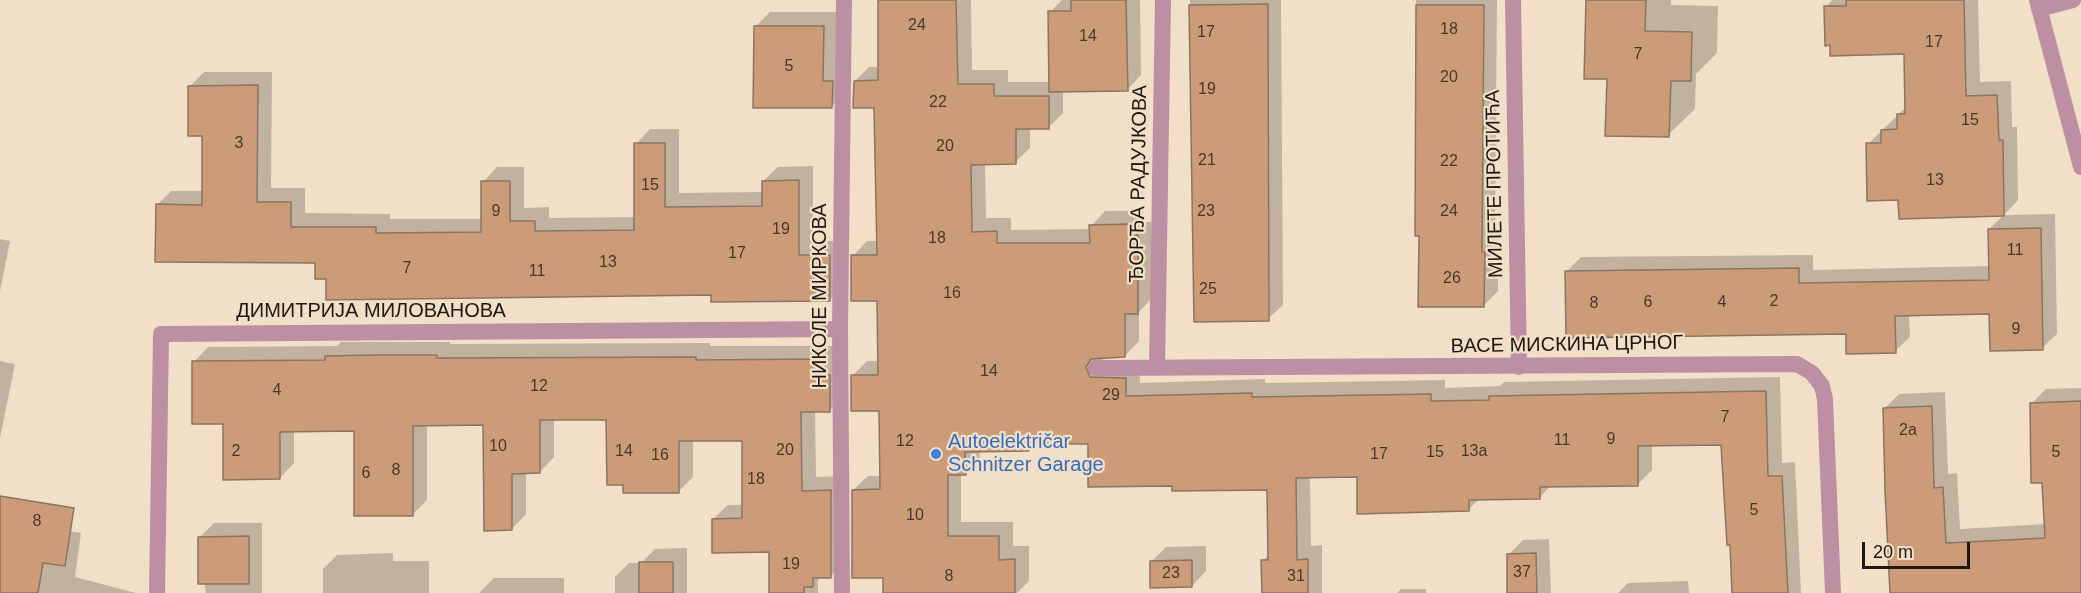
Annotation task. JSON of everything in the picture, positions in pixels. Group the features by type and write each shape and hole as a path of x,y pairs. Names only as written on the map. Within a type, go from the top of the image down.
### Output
{"street":[{"name":"НИКОЛЕ МИРКОВА","path":"843,593 840,329 844,0"},
{"name":"ЂОРЂА РАДУЈКОВА","path":"1157,368 1163,0"},
{"name":"МИЛЕТЕ ПРОТИЋА","path":"1513,0 1519,367"},
{"path":"2073,0 2038,4 2081,167"},
{"name":"ДИМИТРИЈА МИЛОВАНОВА","path":"157,593 161,334 840,329"},
{"name":"ВАСЕ МИСКИНА ЦРНОГ","path":"1096,368 1797,364 1812,373 1822,386 1825,399 1833,593"}],"building":[{"path":"878,0 956,0 958,84 994,84 994,96 1049,96 1049,129 1016,129 1016,164 971,165 972,232 997,231 997,243 1090,243 1089,225 1129,224 1129,236 1138,235 1138,314 1125,314 1125,357 1091,359 1086,367 1090,377 1126,378 1126,396 1252,393 1252,397 1431,394 1431,401 1489,400 1489,396 1766,391 1768,476 1782,476 1788,593 1732,593 1721,445 1638,446 1638,486 1540,487 1540,499 1469,500 1469,511 1357,514 1357,477 1296,478 1297,560 1308,559 1308,593 1262,593 1261,560 1268,560 1267,490 1172,491 1172,486 1088,487 1088,444 1029,444 1029,451 965,452 966,475 948,475 948,536 999,536 999,560 1015,559 1015,593 883,593 883,578 852,578 852,490 880,489 879,411 851,411 851,375 878,375 877,301 851,301 851,255 877,255 874,108 853,108 854,81 878,80"},
{"path":"1071,0 1126,0 1128,91 1049,92 1048,11 1071,11"},
{"path":"1586,0 1646,0 1645,31 1692,32 1691,81 1671,81 1669,137 1605,136 1607,79 1584,79"},
{"path":"1846,0 1964,0 1966,96 1997,95 1999,140 2003,140 2004,216 1899,219 1898,200 1867,201 1866,143 1881,143 1881,130 1897,129 1897,114 1905,114 1904,54 1830,56 1830,45 1825,46 1824,6 1846,6"},
{"path":"1268,4 1269,321 1194,322 1189,5"},
{"path":"1416,5 1484,5 1482,252 1485,252 1484,307 1418,307 1419,236 1415,236"},
{"path":"754,26 824,26 823,81 833,81 832,108 753,108"},
{"path":"258,85 257,202 291,202 291,227 376,227 376,233 481,232 481,181 510,181 510,221 535,221 535,231 634,230 634,143 665,143 665,207 762,206 762,181 799,180 799,255 830,255 830,301 711,302 711,295 326,300 326,279 315,279 315,263 155,262 156,204 202,205 202,136 188,136 188,86"},
{"path":"2041,228 2043,350 1990,351 1989,314 1895,316 1896,353 1846,354 1846,334 1566,338 1565,271 1799,268 1799,283 1989,280 1988,229"},
{"path":"437,355 437,358 820,359 820,375 830,375 830,412 801,412 802,491 831,490 831,578 813,578 813,587 804,587 804,593 769,593 769,552 712,553 712,519 742,518 742,441 679,441 679,493 623,493 623,485 607,485 606,420 540,420 540,473 512,474 512,530 484,531 483,425 413,426 413,516 354,516 354,431 280,432 280,479 223,480 223,424 192,424 192,361 325,360 325,356"},
{"path":"2081,401 2081,593 1890,593 1883,408 1932,406 1934,488 1943,487 1946,543 2045,538 2042,483 2031,483 2030,403"},
{"path":"0,496 74,508 65,566 43,563 38,593 0,593"},
{"path":"249,536 249,584 198,584 198,537"},
{"path":"1536,553 1537,593 1507,593 1507,554"},
{"path":"1192,560 1192,587 1150,588 1150,561"},
{"path":"639,562 673,562 673,593 639,593"}],"place":[{"name":"Autoelektričar Schnitzer Garage","path":"936,454"}]}
